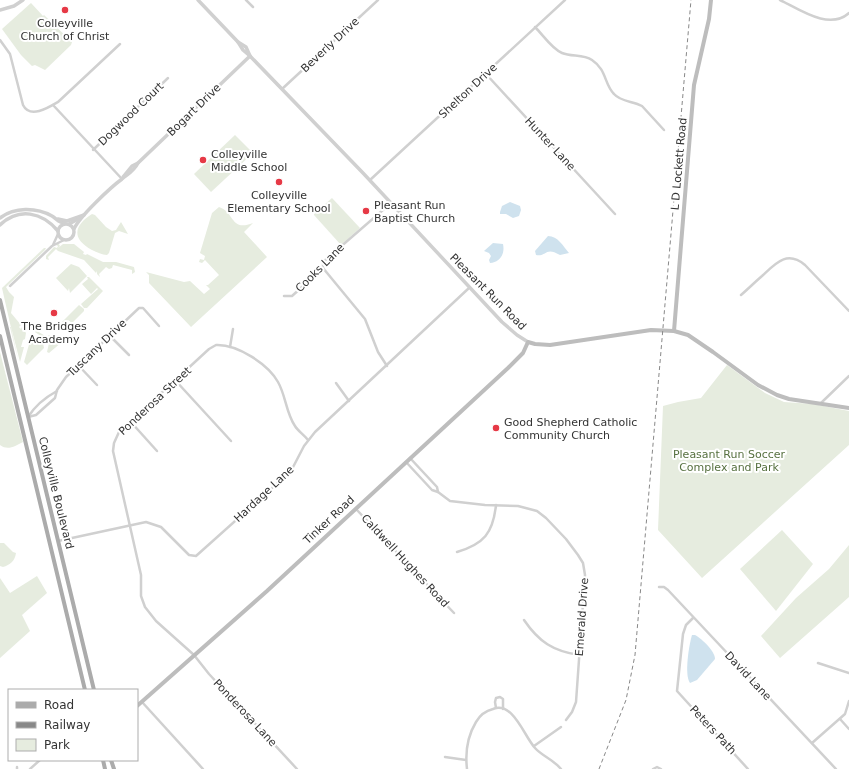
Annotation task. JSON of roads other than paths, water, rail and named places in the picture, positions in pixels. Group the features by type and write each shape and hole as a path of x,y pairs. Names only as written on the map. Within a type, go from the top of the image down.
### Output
{"main road":[{"name":"L D Lockett Road","path":"674,331 694,85 712,0"},
{"name":"Colleyville Boulevard","path":"0,300 94,689"},
{"name":"Pleasant Run Road","path":"528,342 550,345 651,330 674,331 696,340 758,385 776,395 789,399 849,408"},
{"name":"Colleyville Boulevard","path":"0,336 86,689"},
{"name":"Tinker Road","path":"138,705 267,591 518,358 526,348 528,342"},
{"path":"20,419 28,417"},
{"path":"69,623 77,620"}],"street":[{"path":"0,9 14,6 23,0"},
{"name":"Pleasant Run Road","path":"198,0 238,42 243,50 391,202 470,288 506,325 528,342"},
{"path":"246,0 253,7"},
{"name":"Beverly Drive","path":"282,89 378,0"},
{"name":"Shelton Drive","path":"370,181 565,0"},
{"path":"780,0 817,18 826,20 844,17 849,13"},
{"path":"535,27 560,52 567,55 582,56 593,61 605,74 612,93 621,99 642,106 664,130"},
{"path":"0,40 10,54 25,108 28,112 35,112 53,105 64,97 120,44"},
{"name":"Bogart Drive","path":"74,229 84,215 122,179 134,165 138,164 250,56"},
{"name":"Hunter Lane","path":"486,74 615,214"},
{"name":"Dogwood Court","path":"93,150 168,78"},
{"path":"53,105 93,150 122,179"},
{"name":"Cooks Lane","path":"284,296 292,296 323,268 323,262 391,202"},
{"path":"0,218 18,210 28,209 42,212 67,221 84,215"},
{"path":"17,215 18,210"},
{"path":"40,217 42,212"},
{"path":"0,225 17,215 29,214 49,221 58,232 60,238 64,240"},
{"name":"Bogart Drive","path":"67,224 84,215"},
{"path":"10,286 52,246 72,238 74,235 74,229 53,217"},
{"path":"52,246 61,225 67,224"},
{"path":"741,295 776,263 792,258 805,265 849,311"},
{"path":"323,268 365,320 378,352 387,366"},
{"name":"Hardage Lane","path":"58,541 146,522 161,527 189,555 196,556 291,471 308,440 470,288"},
{"name":"Tuscany Drive","path":"28,417 32,411 57,390 66,377 78,365 139,308 143,308 159,326"},
{"path":"230,348 234,329"},
{"path":"110,336 128,355"},
{"name":"Ponderosa Street","path":"194,655 156,621 148,612 142,601 141,574 113,451 116,437 130,421 214,345 219,345 249,356 272,374 279,384 295,426 308,440"},
{"path":"78,365 98,385"},
{"path":"821,404 849,376"},
{"path":"176,380 231,441"},
{"path":"336,383 349,401"},
{"name":"Tuscany Drive","path":"28,417 36,415 55,398 57,390"},
{"path":"43,401 47,405"},
{"path":"130,421 157,451"},
{"name":"Emerald Drive","path":"410,458 437,487 438,492"},
{"name":"Emerald Drive","path":"406,462 432,490 450,500 518,506 537,512 546,518 578,554 583,563 585,576 576,702 572,712 566,720"},
{"path":"457,552 468,549 485,536 490,530 494,520 496,505"},
{"name":"Caldwell Hughes Road","path":"355,509 454,614"},
{"name":"David Lane","path":"659,587 664,587 668,590 836,769"},
{"name":"Peters Path","path":"693,618 686,625 682,634 677,691 748,769"},
{"path":"524,620 528,627 547,644 562,652 579,655"},
{"name":"Ponderosa Lane","path":"194,655 209,674 297,769"},
{"path":"818,663 849,673"},
{"path":"496,708 496,698 500,697 503,699 503,709"},
{"path":"142,702 203,769"},
{"path":"812,743 845,714 849,702"},
{"path":"467,769 466,748 474,726 485,712 496,708 503,709 514,715 534,746 554,762 560,769"},
{"path":"840,719 849,729"},
{"path":"534,746 561,727"},
{"path":"445,757 466,760"},
{"path":"30,769 39,761"},
{"path":"653,769 657,767 661,769"}],"water":[{"path":"510,202 520,206 521,210 519,216 513,218 506,214 500,214 502,206"},
{"path":"548,236 555,238 569,253 560,255 551,251 542,255 536,255 535,251"},
{"path":"493,243 503,244 503,254 497,261 490,263 489,260 491,256 489,253 484,251"},
{"path":"692,635 698,637 708,646 713,652 715,659 697,680 690,683 687,674 687,667 688,652"}],"railway":[{"path":"599,769 626,700 635,655 691,0"}],"place":[{"name":"Colleyville Church of Christ","path":"65,10"},
{"name":"Colleyville Middle School","path":"203,160"},
{"name":"Colleyville Elementary School","path":"279,182"},
{"name":"Pleasant Run Baptist Church","path":"366,211"},
{"name":"The Bridges Academy","path":"54,313"},
{"name":"Good Shepherd Catholic Community Church","path":"496,428"}],"park label":[{"name":"Pleasant Run Soccer Complex and Park","path":"729,460"}]}
